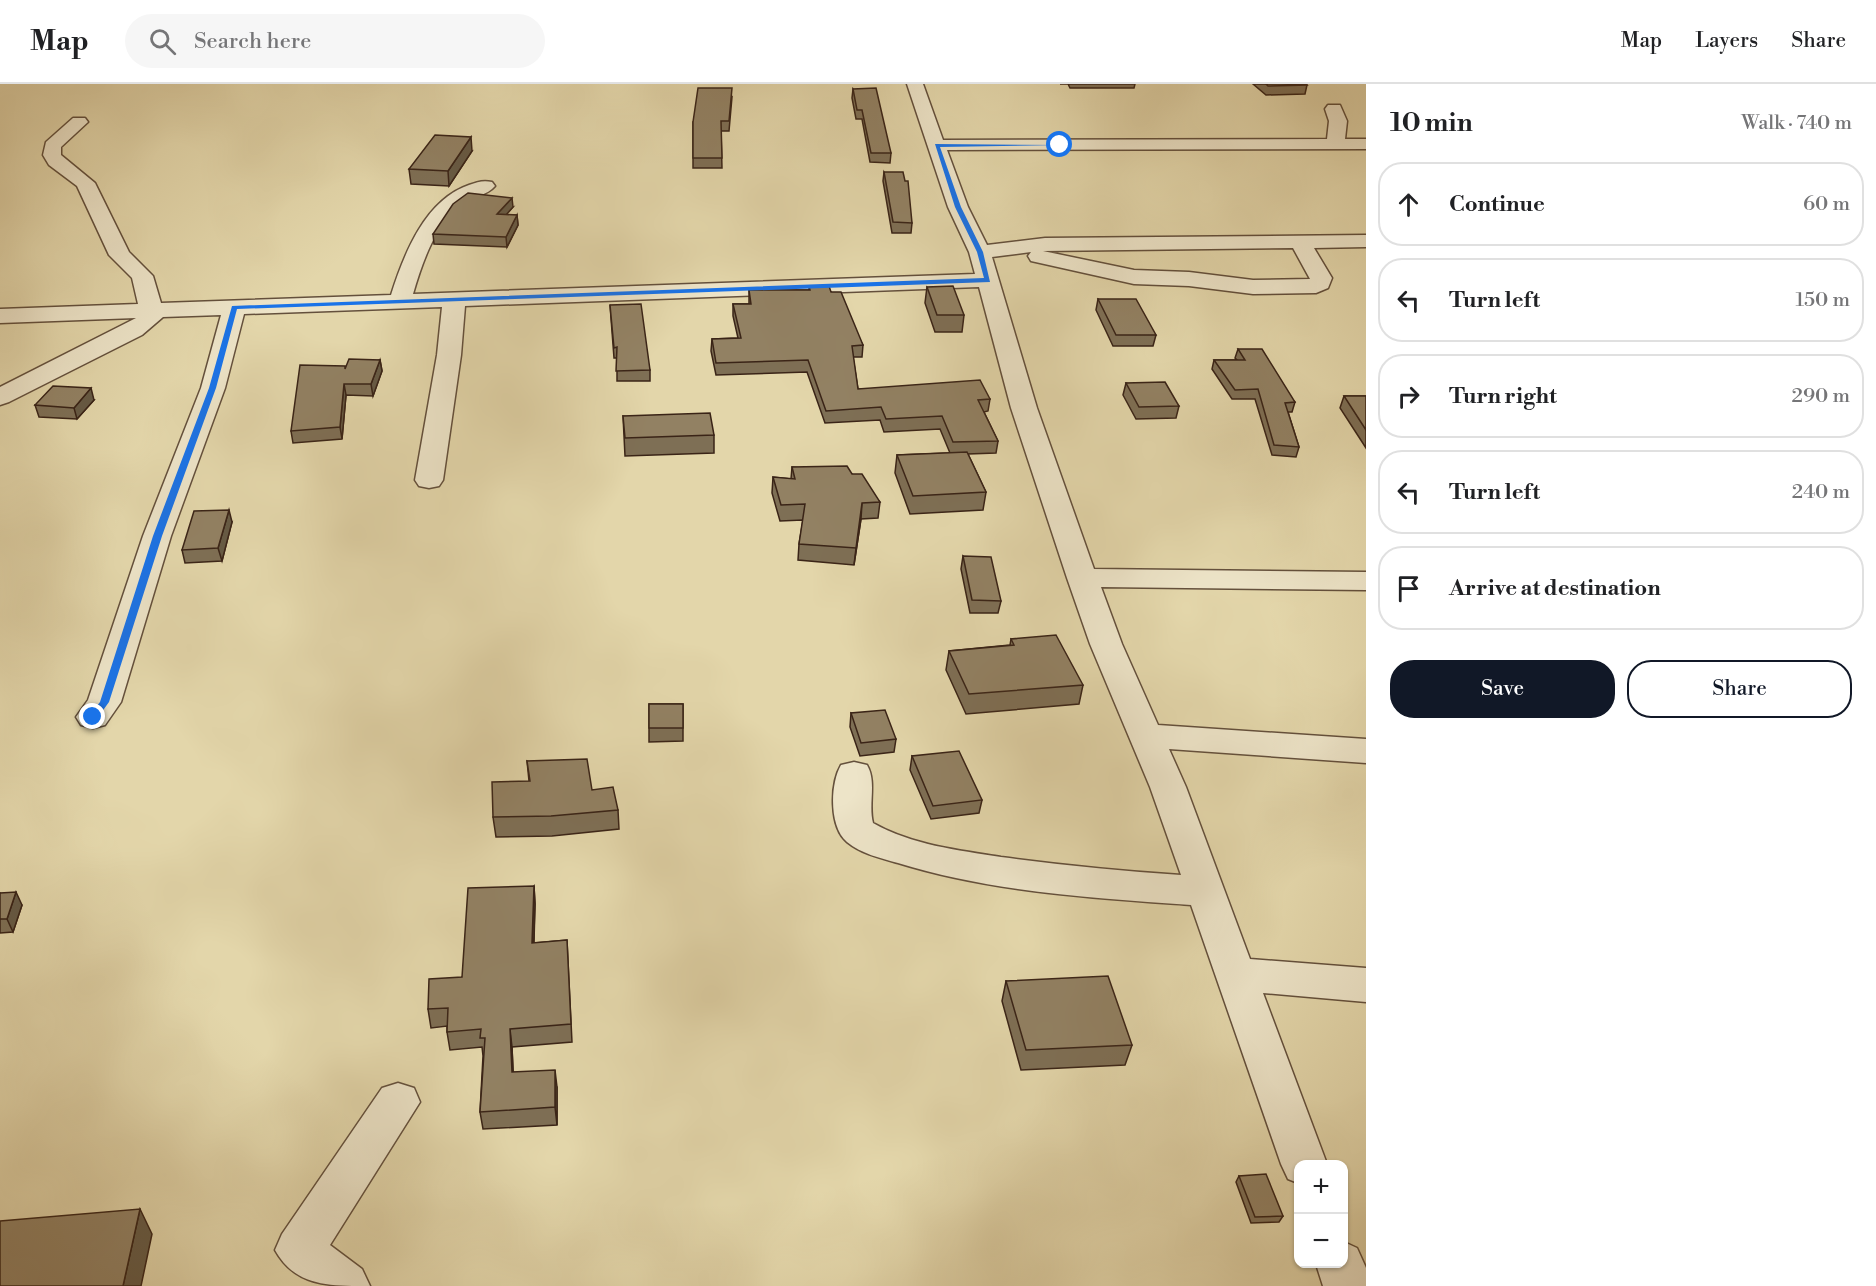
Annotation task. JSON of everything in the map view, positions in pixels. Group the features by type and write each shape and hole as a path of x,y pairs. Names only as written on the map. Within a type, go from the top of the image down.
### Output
{"street":[{"path":"915,84 958,207 984,266 1024,408 1106,644 1147,736 1303,1160"},
{"path":"1334,109 1338,121 1336,144"},
{"path":"79,122 52,146 52,155 56,162 85,183 120,255 142,276 154,310"},
{"path":"937,145 1366,144"},
{"path":"400,301 412,267 434,225 448,206 463,195 485,186"},
{"path":"0,316 454,299 984,266 1007,249 1055,243 1366,241"},
{"path":"1007,249 1134,277 1189,279 1254,287 1316,286 1320,283 1321,278 1300,242"},
{"path":"429,480 449,355 454,299"},
{"path":"93,717 104,702 158,536 213,388 234,307"},
{"path":"0,397 134,330 148,320 154,310"},
{"path":"1083,578 1366,581"},
{"path":"1147,736 1366,751"},
{"path":"854,774 854,824 860,833 878,844 917,855 979,867 1125,886 1205,891"},
{"path":"1235,975 1366,986"},
{"path":"345,1286 299,1250 398,1102"},
{"path":"1342,1268 1348,1286"}],"building":[{"path":"1266,84 1306,84 1307,85 1268,86"},
{"path":"698,88 732,88 729,121 721,121 722,158 693,158 693,122"},
{"path":"876,88 891,153 871,153 862,110 857,110 853,89"},
{"path":"435,135 471,137 448,171 409,169"},
{"path":"884,172 903,172 905,181 908,181 912,223 893,222"},
{"path":"468,193 512,198 497,214 517,215 506,237 433,234 453,204"},
{"path":"809,286 829,286 831,292 841,292 863,345 852,346 858,389 980,380 990,399 978,400 998,441 953,442 942,416 886,419 881,407 826,411 808,360 716,363 712,339 741,338 733,304 751,304 749,290 810,290"},
{"path":"953,286 964,315 937,315 927,287"},
{"path":"1098,299 1136,299 1156,335 1116,335"},
{"path":"641,304 650,370 616,371 617,347 614,348 610,305"},
{"path":"1238,349 1262,349 1295,402 1285,403 1299,447 1274,445 1258,389 1235,390 1214,360 1245,360"},
{"path":"349,359 380,360 371,384 344,384 340,427 291,431 300,365 345,366 345,369"},
{"path":"1165,382 1179,406 1139,407 1126,383"},
{"path":"53,386 91,388 74,408 35,405"},
{"path":"1344,396 1366,396 1366,430"},
{"path":"710,413 714,435 625,438 623,416"},
{"path":"967,452 986,492 913,496 897,455"},
{"path":"847,466 852,474 862,474 880,502 862,503 856,548 799,544 805,504 781,505 773,477 795,479 792,467"},
{"path":"229,510 218,548 182,550 194,511"},
{"path":"963,556 991,557 1001,601 972,600"},
{"path":"1056,635 1083,685 969,694 949,651 1014,645 1011,639"},
{"path":"649,704 683,704 683,728 649,728"},
{"path":"885,710 896,739 861,743 851,713"},
{"path":"959,751 982,800 933,806 912,756"},
{"path":"587,759 592,790 613,787 618,810 551,816 493,817 492,782 530,781 527,761"},
{"path":"534,886 532,943 567,940 571,1024 510,1029 512,1072 555,1070 555,1107 480,1112 485,1038 480,1038 481,1029 447,1032 448,1008 428,1009 429,979 462,977 468,888"},
{"path":"16,892 7,919 0,919 0,893"},
{"path":"1108,976 1132,1045 1026,1050 1006,981"},
{"path":"1266,1174 1283,1216 1255,1217 1239,1176"},
{"path":"140,1209 123,1286 0,1286 0,1221"}],"route":[{"path":"93,717 104,702 158,536 213,388 234,307 988,280 980,252 958,207 937,145 1060,145"}]}
